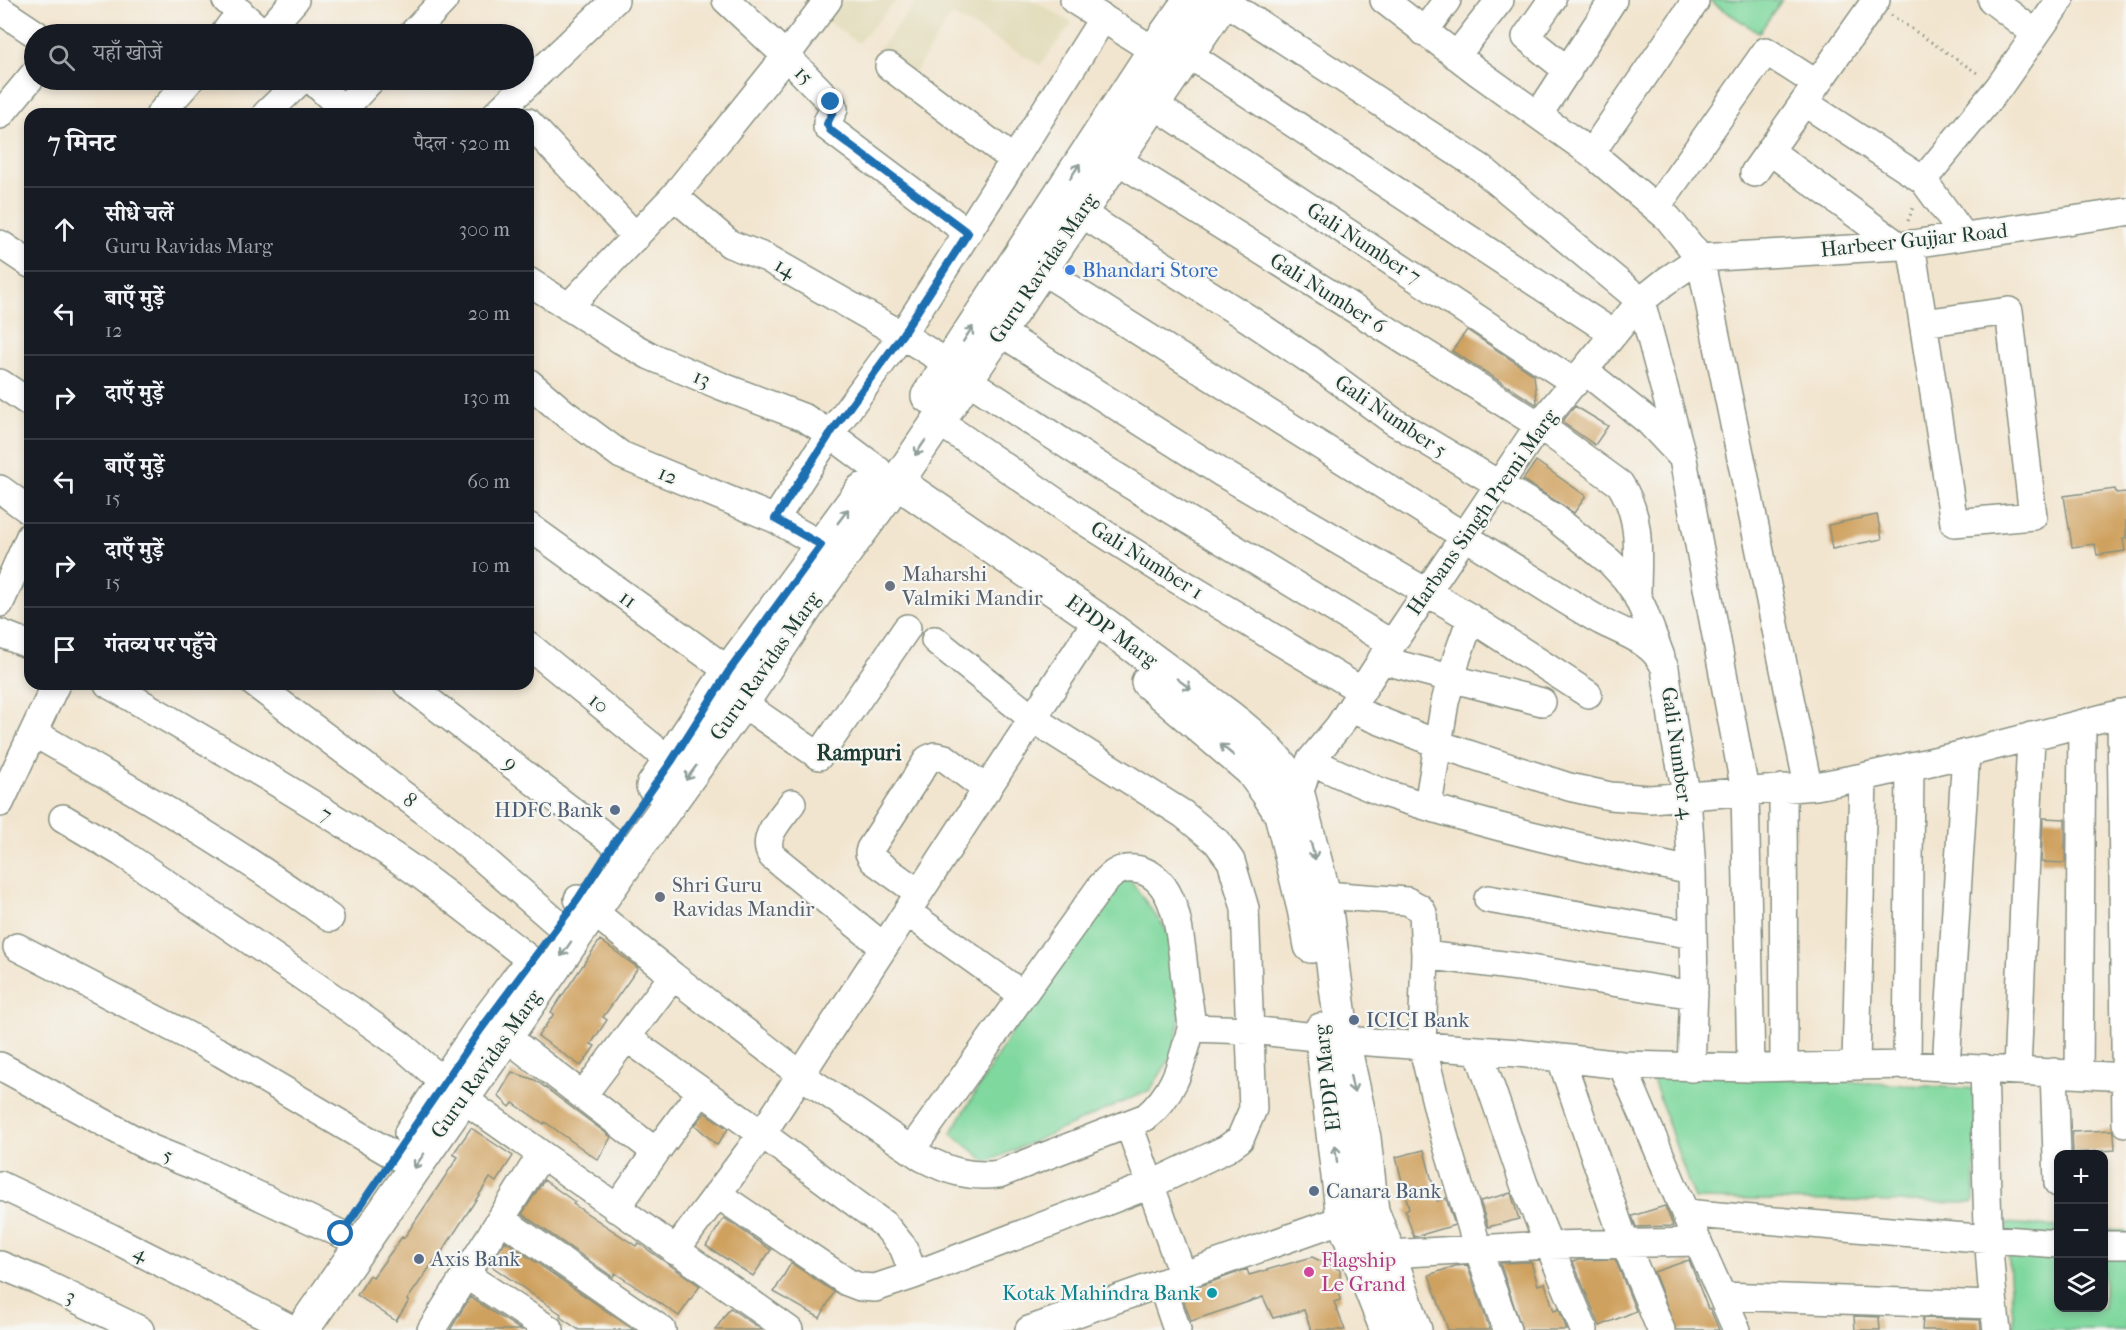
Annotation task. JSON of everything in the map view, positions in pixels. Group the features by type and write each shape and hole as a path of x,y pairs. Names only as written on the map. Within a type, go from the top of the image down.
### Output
{"main road":[{"name":"Guru Ravidas Marg","path":"289,1328 341,1234 395,1156 454,1089 506,1036 614,843 671,762 729,671 821,545 938,421 958,372 1000,332 1040,269 1117,160 1152,104 1174,57 1190,0"},
{"name":"Guru Ravidas Marg","path":"289,1328 454,1089 532,961 576,911 742,703 817,591 886,478 958,372 1174,57 1224,0"},
{"name":"EPDP Marg","path":"886,478 900,498 1251,734 1279,763 1290,804 1310,940 1332,1039 1358,1215 1387,1330"},
{"name":"EPDP Marg","path":"1290,804 1300,807 1324,895 1332,1039"},
{"name":"EPDP Marg","path":"1358,1215 1389,1254 1415,1330"}],"street":[{"path":"273,24 295,0"},
{"path":"421,24 444,0"},
{"path":"534,83 615,0"},
{"path":"726,0 786,56"},
{"path":"568,308 674,196 828,0"},
{"path":"1074,0 1174,57 1614,334"},
{"path":"1224,0 1481,168 1641,301 1683,459 1745,791 1751,1068"},
{"path":"1384,0 1456,56 1591,153 1668,218 1700,258 1796,787 1784,1067"},
{"path":"1424,32 1447,0"},
{"path":"1456,56 1500,0"},
{"path":"1552,0 1526,37 1568,71"},
{"path":"1539,114 1613,0"},
{"path":"1992,0 2036,34"},
{"path":"1923,180 1999,87 2060,0"},
{"path":"1754,173 1872,1"},
{"path":"1591,153 1695,2"},
{"path":"227,24 233,6 253,24"},
{"path":"0,10 24,26"},
{"path":"775,519 830,434 902,335 1103,18"},
{"path":"1656,208 1766,51 1811,93 1923,180 1964,236"},
{"name":"15","path":"786,56 831,102 834,109 827,124 830,130 968,233"},
{"path":"889,66 1014,160"},
{"path":"0,116 24,86"},
{"path":"165,108 181,90"},
{"path":"272,108 291,90"},
{"path":"323,90 342,108"},
{"path":"349,108 363,90"},
{"path":"510,108 527,90"},
{"name":"Gali Number 7","path":"1152,104 1649,422 1683,459"},
{"path":"534,128 636,237"},
{"path":"1770,151 1905,245 1923,324 1954,523 2032,516 2009,311 1923,324"},
{"name":"Gali Number 6","path":"1117,160 1539,425 1620,484 1628,497 1637,525 1637,596"},
{"name":"14","path":"674,196 730,244 776,263 902,335 1387,652 1450,680 1542,702"},
{"name":"Gali Number 5","path":"1079,212 1249,319 1313,362 1393,421 1556,518 1610,562 1625,578 1637,596 1660,657"},
{"name":"Harbeer Gujjar Road","path":"1700,258 1905,245 2126,212"},
{"name":"Harbans Singh Premi Marg","path":"1290,804 1310,761 1339,726 1427,592 1470,539 1498,485 1539,425 1641,301 1700,258"},
{"name":"Gali Number 4","path":"1040,269 1567,601 1600,621 1645,643 1660,657 1665,668 1675,738 1687,796 1694,935 1691,1068"},
{"name":"13","path":"534,285 568,308 650,356 805,418 830,434 886,478"},
{"path":"1000,332 1231,478 1471,618 1588,694"},
{"path":"0,383 24,399"},
{"name":"12","path":"534,387 621,455 775,519 821,545"},
{"name":"Gali Number 1","path":"938,421 1078,517 1171,576 1356,700 1438,744 1569,787 1610,796 1650,799 1796,787 1863,777 2123,713"},
{"path":"0,489 24,507"},
{"name":"11","path":"534,530 729,671"},
{"path":"0,603 24,549"},
{"path":"1428,806 1450,680 1471,618"},
{"path":"675,1251 762,1134 1092,627"},
{"path":"742,703 819,756 907,628"},
{"path":"0,633 24,643"},
{"path":"717,1194 847,1282 860,1287 874,1288 914,1275 1150,1185 1226,1149 1240,1139 1253,1109 1245,908 1231,861 1217,842 1183,813 1034,718 935,640"},
{"name":"10","path":"534,650 671,762"},
{"path":"0,803 53,690"},
{"name":"7","path":"118,690 230,754 363,837 407,866 532,961"},
{"name":"8","path":"263,690 450,830 673,976 801,1075 941,1168 976,1176 999,1174 1146,1117 1157,1108 1179,1074 1191,1029"},
{"name":"9","path":"415,690 614,843"},
{"path":"2123,713 2126,1123"},
{"path":"2060,1150 2082,724"},
{"path":"34,733 159,804 273,876 330,918"},
{"path":"2017,1070 2031,736"},
{"path":"1946,1066 1966,753"},
{"path":"987,790 945,758 935,756 928,759 870,849 871,857 913,903 1023,995"},
{"path":"1310,761 1388,795 1559,843 1692,871"},
{"path":"1907,1065 1910,766"},
{"path":"1856,1065 1863,777"},
{"path":"792,803 768,839 767,848 772,856 884,946"},
{"path":"63,818 122,853 285,963 401,1045 454,1089 541,1155 789,1330"},
{"path":"911,1150 1101,886 1112,874 1128,868 1146,872 1162,886 1170,899 1177,920 1191,1029 1251,1030 1623,1065 1751,1068 1907,1065 2126,1077"},
{"path":"1324,895 1407,901 1424,913 1422,1046 1445,1139 1478,1249 1506,1330"},
{"path":"1488,899 1694,935"},
{"path":"17,947 221,1053 395,1156"},
{"path":"1425,956 1518,967 1694,995"},
{"path":"583,1095 673,976"},
{"path":"506,1036 656,1152"},
{"path":"627,1038 885,1225 903,1247 914,1275"},
{"path":"1479,1050 1507,1136 1548,1245 1584,1330"},
{"path":"1561,1059 1625,1243 1661,1330"},
{"path":"1623,1065 1737,1330"},
{"name":"5","path":"0,1066 152,1149 197,1167 341,1234"},
{"path":"1722,1296 1995,1318 1984,1068"},
{"path":"616,1209 701,1091"},
{"path":"1129,1125 1150,1185 1172,1279 1177,1330"},
{"path":"431,1330 541,1155"},
{"name":"4","path":"0,1185 289,1328"},
{"path":"1685,1213 2054,1244"},
{"path":"1029,1330 1091,1320 1172,1279 1358,1215"},
{"path":"501,1219 662,1330"},
{"path":"1389,1254 1548,1245 1698,1242"},
{"path":"2108,1245 2126,1245"},
{"name":"3","path":"0,1265 39,1281 140,1330"},
{"path":"466,1275 550,1330"}],"path":[{"path":"1872,1 1999,87"},
{"path":"1905,245 1923,180"}],"shaded area":[{"path":"835,0 897,0 858,43 821,17"},
{"path":"918,0 1033,0 1072,23 1040,65 952,15 911,78 878,50"}],"green space":[{"path":"1708,0 1782,0 1759,33"},
{"path":"1123,870 1169,934 1184,986 1175,1051 1150,1090 987,1162 951,1133 1045,977"},
{"path":"1646,1059 1765,1077 1978,1089 1974,1203 1694,1199"},
{"path":"2006,1223 2054,1227 2054,1312 2108,1312 2108,1230 2126,1231 2126,1330 2014,1330"}],"building":[{"path":"1467,330 1534,375 1536,404 1452,351"},
{"path":"1575,406 1608,426 1595,445 1562,422"},
{"path":"1536,461 1586,496 1574,513 1523,480"},
{"path":"2115,489 2116,493 2126,492 2126,538 2123,539 2125,551 2097,555 2095,544 2072,547 2064,496"},
{"path":"1877,515 1882,539 1832,549 1828,525"},
{"path":"2043,818 2065,819 2065,863 2041,862"},
{"path":"600,940 638,968 603,1017 607,1020 591,1044 595,1046 581,1066 538,1036 554,1014 551,1012"},
{"path":"512,1072 535,1080 611,1137 598,1160 545,1122 544,1124 513,1103 510,1107 498,1096"},
{"path":"705,1113 728,1129 717,1145 695,1125"},
{"path":"471,1128 513,1156 496,1182 490,1178 440,1255 407,1300 409,1301 396,1321 357,1295 370,1275 373,1277 402,1237 404,1238 458,1157 453,1154"},
{"path":"2112,1130 2115,1150 2073,1150 2072,1132"},
{"path":"1424,1150 1437,1201 1446,1198 1455,1225 1414,1237 1405,1210 1409,1209 1396,1157"},
{"path":"544,1180 575,1202 573,1204 636,1246 638,1243 700,1286 679,1316 615,1273 613,1277 522,1214"},
{"path":"1511,1193 1519,1219 1488,1227 1480,1201"},
{"path":"1665,1206 1673,1226 1636,1227 1632,1216"},
{"path":"724,1218 771,1250 753,1276 706,1246"},
{"path":"505,1241 634,1330 579,1330 560,1317 561,1314 490,1265"},
{"path":"1312,1257 1340,1270 1340,1300 1334,1302 1345,1330 1311,1330 1304,1310 1273,1318 1263,1297 1191,1321 1181,1293 1247,1269 1249,1275"},
{"path":"1615,1259 1636,1311 1600,1326 1573,1262"},
{"path":"1689,1260 1708,1309 1719,1330 1676,1330 1654,1272"},
{"path":"1531,1262 1538,1285 1545,1283 1554,1311 1559,1309 1567,1330 1522,1330 1500,1263"},
{"path":"791,1263 834,1292 820,1318 774,1292"},
{"path":"1467,1265 1490,1330 1448,1330 1429,1275 1455,1266"},
{"path":"470,1297 496,1314 521,1330 450,1330"},
{"path":"730,1308 762,1330 715,1330"},
{"path":"1854,1316 1879,1317 1880,1330 1855,1330"},
{"path":"1923,1318 1980,1320 1981,1330 1922,1330"}],"place":[{"name":"Bhandari Store","path":"1070,270"},
{"name":"Maharshi Valmiki Mandir","path":"890,586"},
{"name":"HDFC Bank","path":"615,810"},
{"name":"Shri Guru Ravidas Mandir","path":"660,897"},
{"name":"ICICI Bank","path":"1354,1020"},
{"name":"Canara Bank","path":"1314,1191"},
{"name":"Axis Bank","path":"419,1259"},
{"name":"Flagship Le Grand","path":"1309,1272"},
{"name":"Kotak Mahindra Bank","path":"1212,1293"}],"district":[{"name":"Rampuri","path":"859,753"}],"route":[{"path":"341,1234 481,1029 578,899 671,762 729,671 821,545 775,519 830,434 902,335 968,233 830,130 827,124 834,109 831,102"}]}
